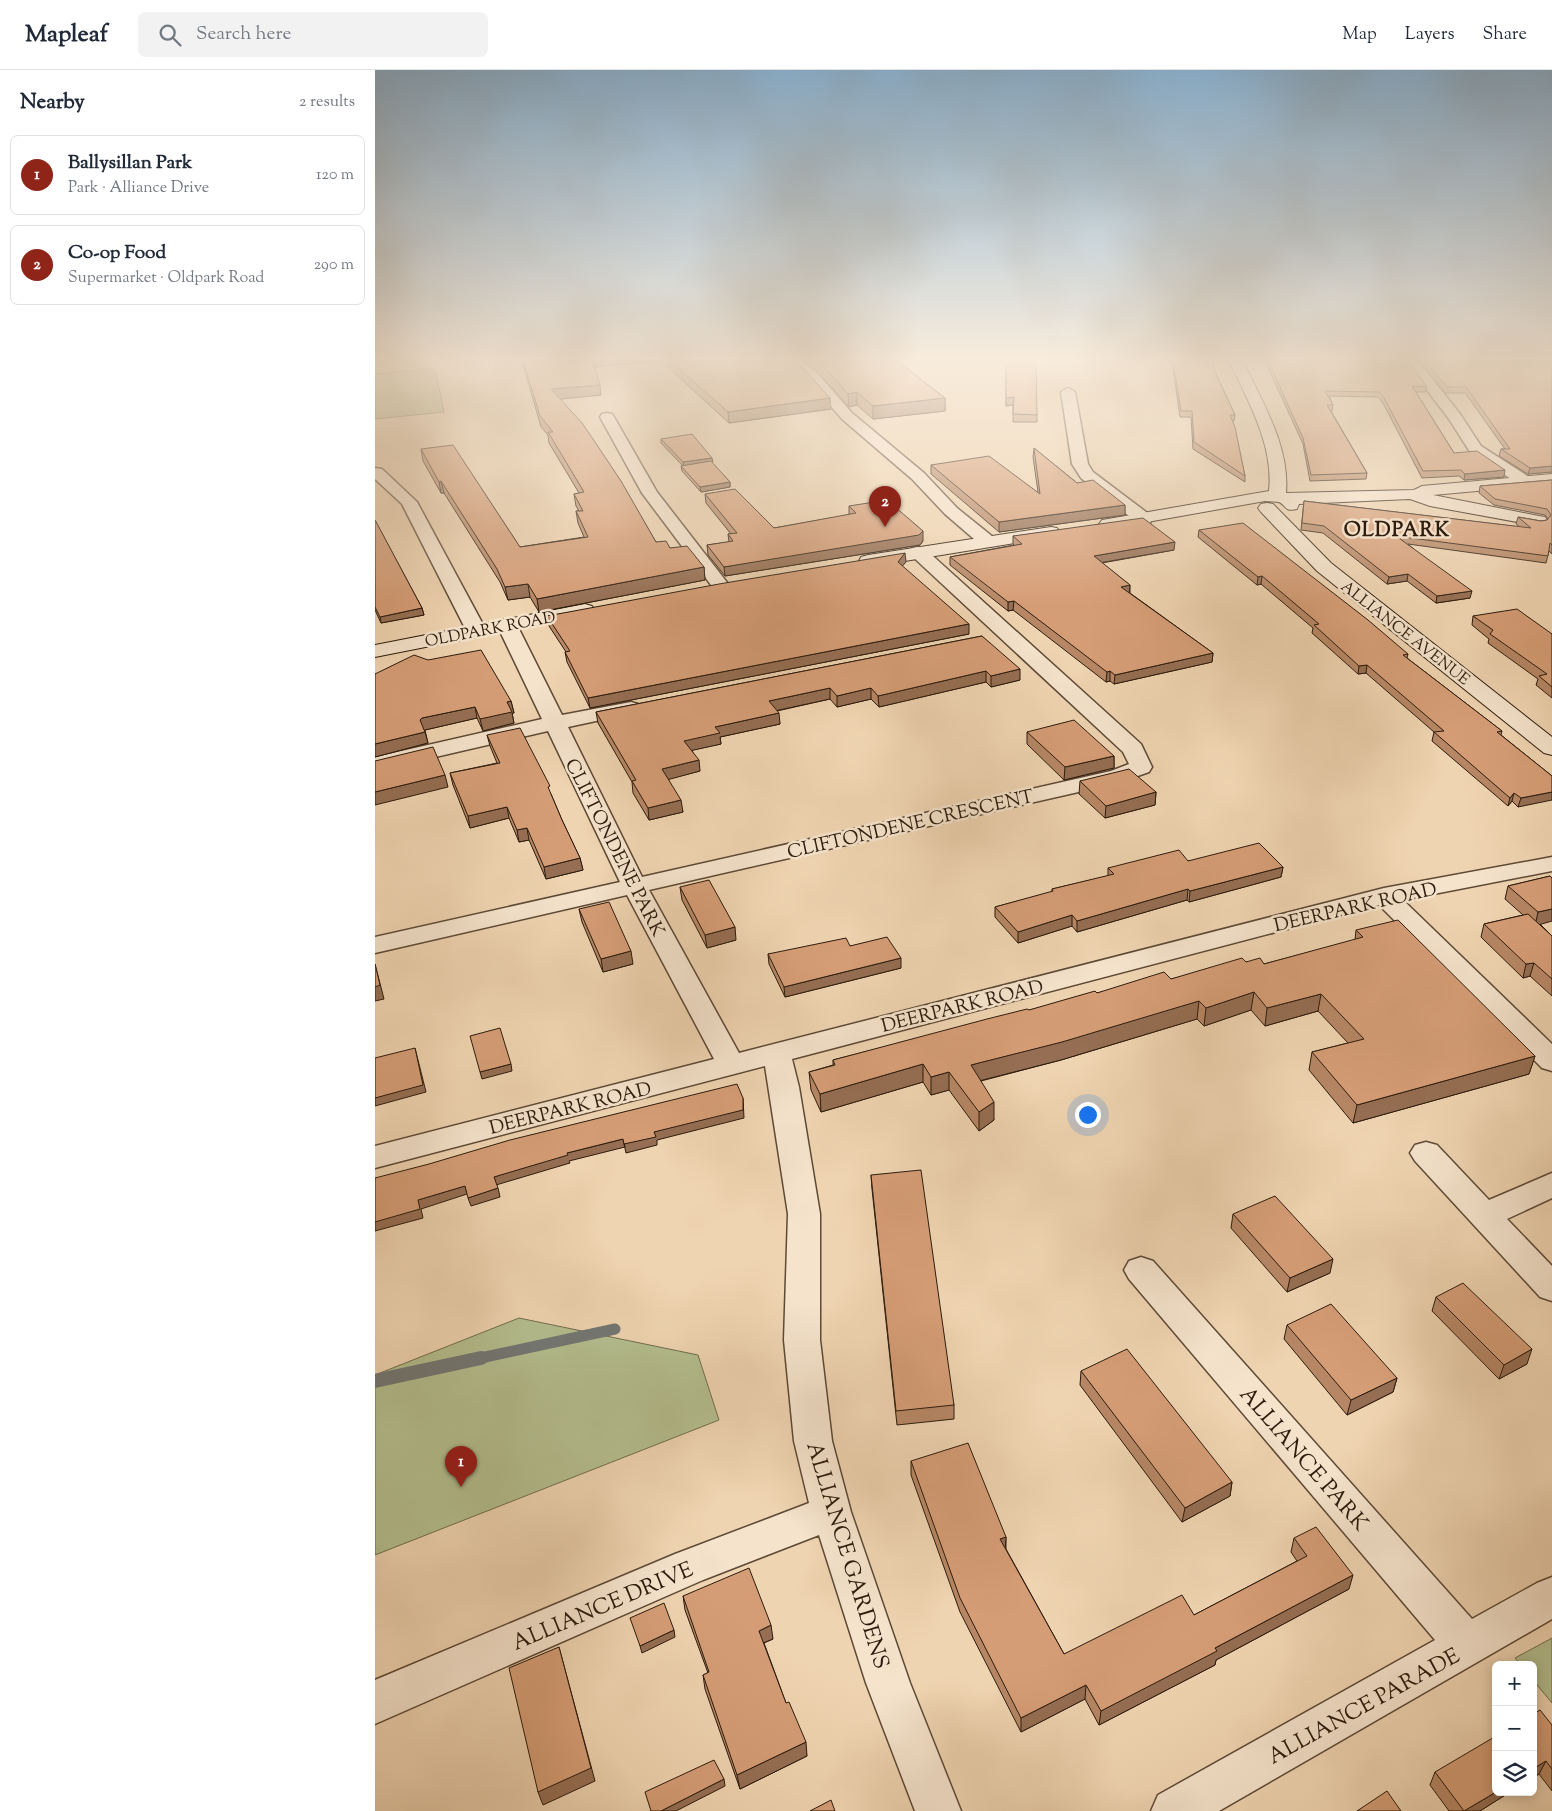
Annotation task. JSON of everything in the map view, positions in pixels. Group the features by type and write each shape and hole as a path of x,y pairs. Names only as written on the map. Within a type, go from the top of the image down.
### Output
{"street":[{"path":"621,442 650,493 721,585"},
{"path":"878,442 918,476 951,511 987,541"},
{"path":"1076,442 1080,464 1087,474 1144,519"},
{"path":"1269,442 1278,472 1273,502"},
{"path":"1471,442 1475,449 1526,482"},
{"path":"377,472 409,502 476,630"},
{"path":"1086,527 1144,519 1162,520 1231,513 1273,502 1411,500 1482,485 1552,479"},
{"path":"1411,500 1501,518 1545,522"},
{"name":"ALLIANCE AVENUE","path":"1273,502 1324,567 1552,748"},
{"path":"852,563 1067,529"},
{"name":"CLIFTONDENE CRESCENT","path":"375,945 1118,776 1141,767 1133,749 1062,686 997,636 918,552"},
{"path":"701,588 739,582"},
{"name":"OLDPARK ROAD","path":"375,650 604,606"},
{"name":"CLIFTONDENE PARK","path":"507,625 635,887 732,1066"},
{"path":"375,764 554,723 648,704"},
{"name":"DEERPARK ROAD","path":"375,1157 1384,896 1552,864"},
{"path":"1384,896 1501,1008 1552,1061"},
{"name":"ALLIANCE GARDENS","path":"776,1053 784,1087 804,1214 802,1340 813,1441 831,1512 888,1683 938,1811"},
{"path":"1427,1153 1552,1288"},
{"path":"1484,1216 1552,1185"},
{"name":"ALLIANCE PARK","path":"1141,1270 1468,1646"},
{"name":"ALLIANCE DRIVE","path":"375,1702 689,1568 831,1512"},
{"name":"ALLIANCE PARADE","path":"1173,1811 1552,1597"}],"green space":[{"path":"519,1318 698,1355 719,1420 375,1555 375,1375"},
{"path":"1552,1638 1552,1703 1537,1685 1537,1661 1518,1661 1515,1658"}],"building":[{"path":"554,442 595,442 621,481 656,542 666,541 670,548 687,546 704,567 537,599 528,584 505,587 497,569 441,481 439,482 421,449 453,445 520,547 588,537 576,511 583,511 574,494 584,492"},
{"path":"664,442 699,442 712,458 683,462"},
{"path":"1194,442 1238,442 1245,476"},
{"path":"1304,442 1349,442 1367,473 1311,475"},
{"path":"1408,442 1447,442 1454,453 1477,451 1505,470 1465,474 1461,470 1423,471"},
{"path":"1505,442 1552,442 1552,466 1530,468 1501,449 1510,449"},
{"path":"1034,448 1077,483 1093,480 1125,505 999,522 931,465 989,456 1040,494"},
{"path":"711,461 730,482 700,487 681,466"},
{"path":"1552,480 1552,545 1550,543 1548,556 1396,536 1472,591 1437,596 1408,574 1389,577 1324,526 1302,523 1304,501 1531,528 1518,517 1541,521 1547,520 1551,515 1547,509 1495,499 1480,486"},
{"path":"735,489 774,528 856,513 849,506 887,500 923,531 919,535 724,567 707,545 733,541 728,534 737,533 705,494"},
{"path":"1143,518 1175,542 1094,556 1130,585 1121,587 1213,653 1115,675 1110,671 1107,672 1014,601 1008,602 950,557 1022,544 1013,536"},
{"path":"375,520 422,608 380,617 375,607"},
{"path":"1243,523 1368,620 1408,654 1403,655 1502,731 1497,732 1552,776 1552,792 1521,798 1514,793 1510,798 1434,732 1444,731 1367,665 1359,666 1314,625 1319,624 1262,576 1258,577 1199,530"},
{"path":"905,553 898,562 969,624 588,698 565,652 570,651 547,616 719,584"},
{"path":"1517,609 1552,634 1552,687 1539,676 1547,674 1490,634 1493,630 1473,616"},
{"path":"982,636 1020,669 991,676 986,671 878,696 871,688 837,696 830,688 769,701 779,713 715,727 720,733 684,741 699,760 662,769 681,800 648,808 632,781 636,780 596,712"},
{"path":"481,650 511,701 507,702 512,712 480,719 475,707 422,718 420,720 425,732 375,744 375,674 414,655 428,660"},
{"path":"1074,720 1114,756 1065,767 1027,732"},
{"path":"520,728 550,786 548,787 580,858 544,867 527,828 517,830 507,807 468,816 450,773 500,763 487,735"},
{"path":"433,747 445,775 375,792 375,761"},
{"path":"1129,769 1156,792 1106,806 1080,781"},
{"path":"1259,843 1283,867 1190,891 1188,889 1077,921 1072,915 1018,932 995,907 1053,891 1052,889 1114,874 1108,868 1179,850 1188,861"},
{"path":"1550,876 1552,878 1552,909 1538,912 1508,886"},
{"path":"709,880 735,927 705,935 680,887"},
{"path":"609,902 631,951 601,959 579,909"},
{"path":"1528,914 1552,936 1552,979 1534,963 1526,964 1484,924"},
{"path":"1398,920 1535,1056 1357,1105 1312,1052 1364,1039 1321,994 1267,1008 1254,992 1206,1008 1199,1001 1062,1042 971,1065 994,1102 979,1112 949,1072 931,1077 923,1064 820,1094 809,1072 835,1065 833,1060 987,1019 1029,1010 1095,991 1097,993 1164,972 1171,979 1242,958 1246,962 1260,958 1264,964 1363,937 1356,930"},
{"path":"887,937 901,958 784,987 768,954 846,938 850,946"},
{"path":"375,964 380,985 375,987"},
{"path":"500,1028 511,1064 480,1072 470,1036"},
{"path":"415,1048 423,1085 375,1098 375,1058"},
{"path":"737,1084 743,1098 743,1110 654,1132 656,1137 624,1144 623,1139 567,1153 568,1155 494,1177 498,1188 468,1198 465,1186 418,1200 420,1209 375,1222 375,1178 510,1140"},
{"path":"921,1170 954,1405 896,1411 871,1175"},
{"path":"1275,1196 1333,1259 1290,1278 1233,1214"},
{"path":"1463,1283 1532,1349 1504,1365 1436,1297"},
{"path":"1331,1304 1397,1378 1351,1400 1287,1325"},
{"path":"1127,1349 1232,1482 1185,1508 1081,1371"},
{"path":"968,1443 1006,1537 1000,1539 1064,1654 1182,1595 1194,1615 1307,1556 1294,1538 1316,1527 1353,1575 1215,1648 1217,1651 1101,1711 1086,1685 1021,1718 960,1598 911,1461"},
{"path":"749,1568 771,1625 759,1631 786,1703 789,1702 806,1742 737,1775 703,1675 709,1672 683,1596"},
{"path":"664,1603 674,1630 640,1646 630,1618"},
{"path":"559,1647 591,1768 538,1792 509,1668"},
{"path":"1540,1710 1552,1725 1552,1769 1546,1761 1537,1767 1537,1712"},
{"path":"1492,1738 1492,1794 1464,1811 1435,1772"},
{"path":"714,1760 724,1779 661,1811 651,1811 645,1792"},
{"path":"1387,1791 1401,1811 1357,1811"},
{"path":"831,1800 835,1811 810,1811"}],"waterway":[{"path":"476,1359 615,1329"},
{"path":"375,1381 481,1358"}],"place":[{"name":"Co-op Food","path":"885,527"},
{"name":"Ballysillan Park","path":"461,1487"}],"district":[{"name":"OLDPARK","path":"1397,529"}]}
